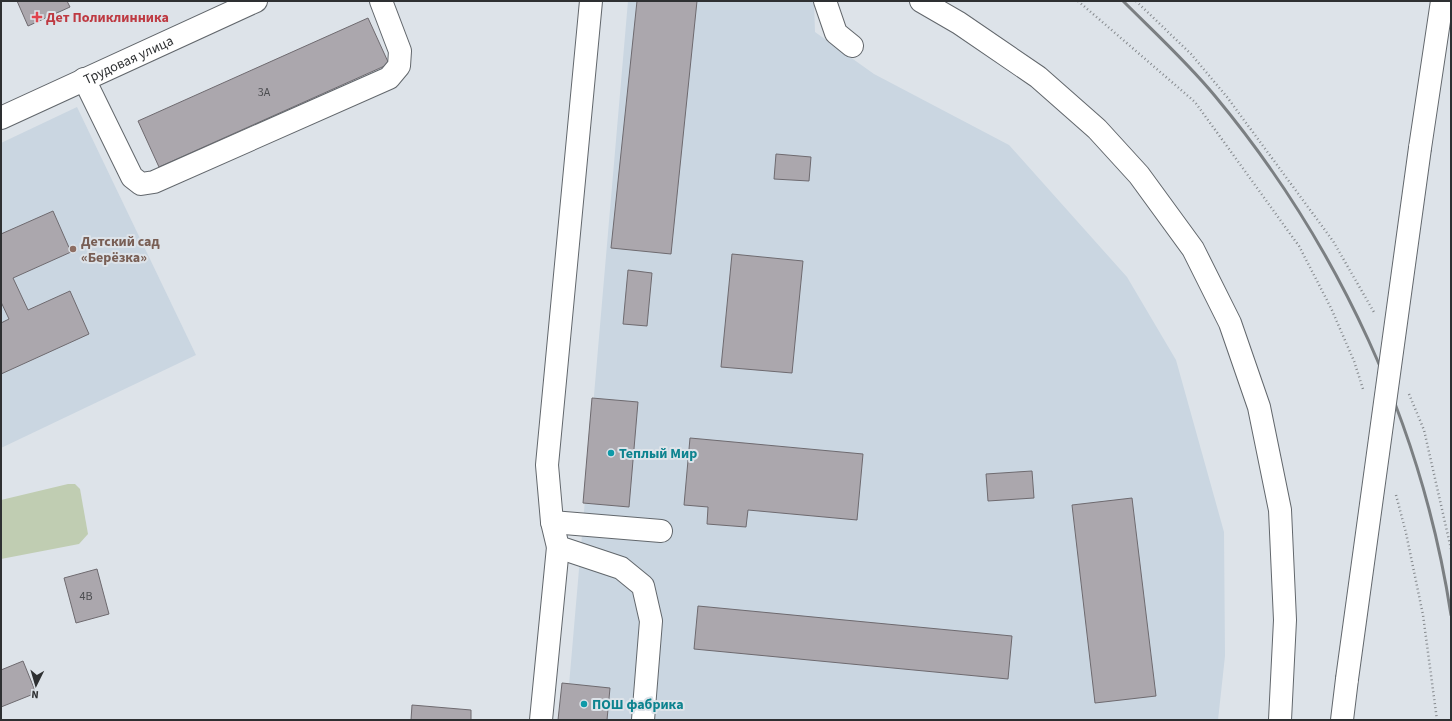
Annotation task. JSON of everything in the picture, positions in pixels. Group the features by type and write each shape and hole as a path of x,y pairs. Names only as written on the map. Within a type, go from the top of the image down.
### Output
{"main road":[{"name":"Трудовая улица","path":"1,118 256,1"},
{"path":"84,79 132,177 141,184 154,182 388,78 399,66 400,51 381,1"},
{"path":"541,720 558,547 552,522 547,465 590,1"},
{"path":"825,1 836,33 852,46"},
{"path":"921,1 960,23 1038,77 1097,129 1139,175 1193,249 1230,322 1259,407 1280,510 1285,620 1280,720"},
{"path":"1342,720 1420,148 1442,1"},
{"path":"552,522 661,531"},
{"path":"558,547 621,568 643,586 652,621 643,720"}],"path":[{"path":"1078,1 1195,102 1300,246 1354,362 1366,396"},
{"path":"1136,1 1191,54 1231,102 1333,241 1376,315"},
{"path":"1406,387 1424,430 1451,549"},
{"path":"1394,489 1406,533 1423,615 1437,720"}],"shaded area":[{"path":"628,1 814,1 815,32 874,74 1009,145 1127,277 1176,360 1224,532 1225,656 1218,720 566,720"},
{"name":"Детский сад «Берёзка»","path":"77,107 196,355 1,448 1,143"}],"green space":[{"path":"68,484 75,484 80,489 88,534 79,544 1,559 1,500"}],"building":[{"name":"Дет Поликлинника","path":"17,1 67,1 70,7 28,26"},
{"path":"637,1 697,1 671,254 611,248"},
{"path":"368,18 389,64 159,167 138,121"},
{"path":"776,154 811,157 809,181 774,179"},
{"path":"53,211 71,252 13,278 28,310 70,291 89,334 1,374 1,323 9,319 1,302 1,234"},
{"path":"732,254 803,261 792,373 721,367"},
{"path":"628,270 652,273 647,326 623,324"},
{"name":"Теплый Мир","path":"592,398 638,402 629,507 583,503"},
{"path":"690,438 863,454 857,520 748,510 746,527 707,524 708,507 684,505"},
{"path":"1032,471 1034,498 988,501 986,474"},
{"path":"1132,498 1156,696 1095,703 1072,505"},
{"path":"97,569 109,614 76,623 64,578"},
{"path":"698,606 1012,636 1008,679 694,649"},
{"path":"23,661 36,693 1,707 1,670"},
{"name":"ПОШ фабрика","path":"562,683 610,688 607,720 558,720"},
{"path":"412,705 471,710 471,720 411,720"}],"railway":[{"path":"1123,1 1182,59 1215,96 1259,153 1300,213 1336,275 1368,340 1396,406 1419,475 1438,544 1451,615"}],"place":[{"name":"Дет Поликлинника","path":"37,17"},
{"name":"Детский сад «Берёзка»","path":"73,249"},
{"name":"Теплый Мир","path":"611,453"},
{"name":"ПОШ фабрика","path":"584,704"}]}
